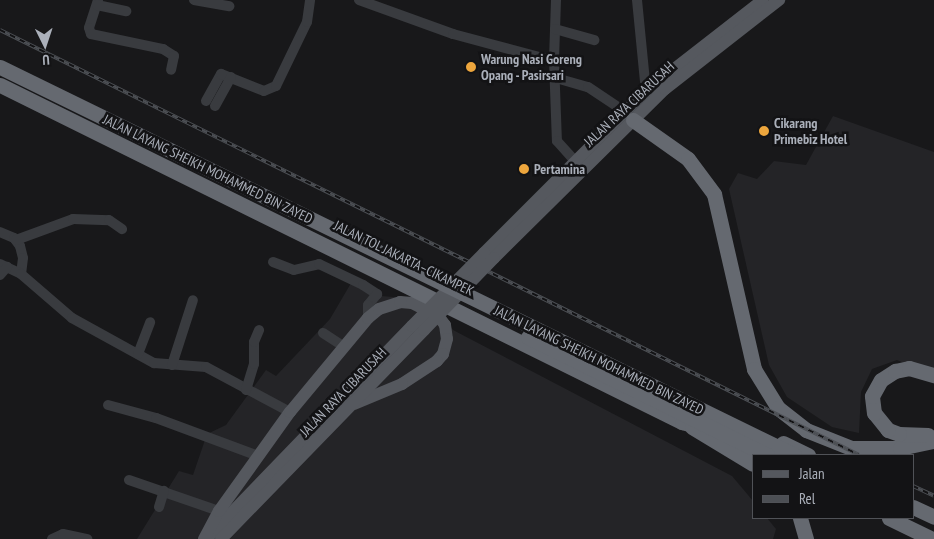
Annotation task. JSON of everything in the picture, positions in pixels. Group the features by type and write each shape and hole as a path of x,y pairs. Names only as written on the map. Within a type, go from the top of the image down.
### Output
{"highway":[{"name":"JALAN TOL JAKARTA–CIKAMPEK","path":"0,60 806,454"},
{"name":"JALAN LAYANG SHEIKH MOHAMMED BIN ZAYED","path":"0,67 792,454"},
{"name":"JALAN LAYANG SHEIKH MOHAMMED BIN ZAYED","path":"0,76 765,454"},
{"name":"JALAN TOL JAKARTA–CIKAMPEK","path":"0,85 682,422 709,430 759,454"},
{"path":"629,115 688,159 714,194 754,369 778,408 806,430 851,448 900,448 934,442"},
{"path":"934,375 909,368 895,371 876,386 872,404 879,421 888,430 909,436 934,435"},
{"path":"682,422 752,463"},
{"path":"914,507 934,517"},
{"path":"914,514 934,524"},
{"path":"800,519 806,539"},
{"path":"891,519 933,539"},
{"path":"895,519 933,539"}],"main road":[{"name":"JALAN RAYA CIBARUSAH","path":"221,539 298,452 489,255 629,115 650,95 763,0"},
{"name":"JALAN RAYA CIBARUSAH","path":"650,95 779,0"},
{"name":"JALAN RAYA CIBARUSAH","path":"489,255 574,160 629,115"},
{"path":"205,539 219,511 290,412 368,318 390,304 412,304 431,311 442,321 446,346 443,354 428,368 370,399 354,404"},
{"name":"JALAN RAYA CIBARUSAH","path":"205,539 298,452 354,404 418,328"},
{"name":"JALAN RAYA CIBARUSAH","path":"231,539 298,452"},
{"name":"JALAN RAYA CIBARUSAH","path":"215,539 282,470"}],"street":[{"path":"194,0 229,6"},
{"path":"210,103 231,77 264,91 276,86 307,22 310,0"},
{"path":"359,0 373,2 454,34 554,61"},
{"path":"556,0 554,61 557,141 574,160"},
{"path":"637,0 650,95"},
{"path":"126,11 97,2 89,28 91,34 163,49 174,56 171,70"},
{"path":"556,29 594,40"},
{"path":"556,78 588,86 629,115"},
{"path":"16,240 73,219 110,220 122,229"},
{"path":"0,232 16,240 22,254 21,274"},
{"path":"273,262 294,270 319,264 363,285 376,294 368,304 368,318"},
{"path":"2,269 21,274 72,318 154,363 206,367 290,412"},
{"path":"172,365 193,300"},
{"path":"138,354 150,322"},
{"path":"246,390 254,364 254,342 259,330"},
{"path":"323,333 343,346"},
{"path":"108,405 156,418 258,456"},
{"path":"128,480 219,511"},
{"path":"159,507 164,491"},
{"path":"52,539 63,534 87,539"}],"shaded area":[{"path":"833,116 934,152 934,376 897,360 872,369 861,392 859,433 832,427 787,397 769,365 729,189 738,173 757,179 774,161 806,165"},
{"path":"354,278 381,296 417,299 444,318 453,330 732,476 752,500 752,519 768,519 776,529 773,539 137,539 179,471 193,475 207,434 226,425 266,370 276,376 330,319"}],"railway":[{"path":"0,30 857,454"},
{"path":"914,486 934,496"}],"place":[{"name":"Warung Nasi Goreng Opang - Pasirsari","path":"471,67"},
{"name":"Cikarang Primebiz Hotel","path":"764,131"},
{"name":"Pertamina","path":"524,169"}]}
